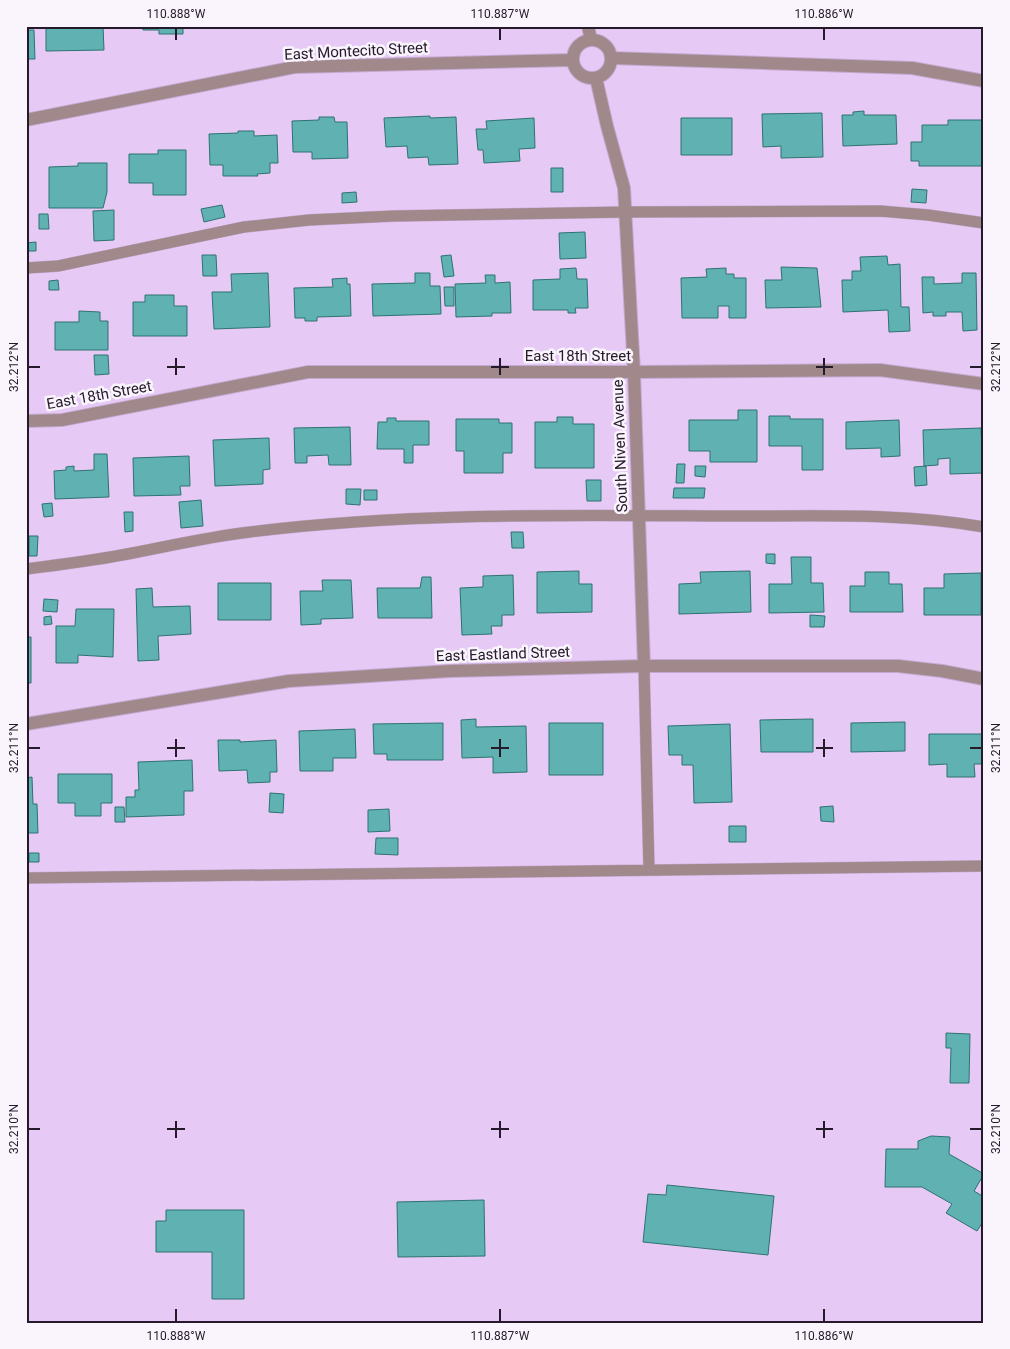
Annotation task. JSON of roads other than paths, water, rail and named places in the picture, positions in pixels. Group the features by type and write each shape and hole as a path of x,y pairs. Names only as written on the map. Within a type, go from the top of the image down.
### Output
{"street":[{"path":"588,26 591,40"},
{"path":"591,40 605,45 611,58 606,72 596,78 585,77 579,74 572,60 577,46 591,40"},
{"path":"611,58 912,68 984,80"},
{"name":"East Montecito Street","path":"26,120 295,67 572,60"},
{"name":"South Niven Avenue","path":"596,78 624,188 626,212 634,372 644,666"},
{"name":"East 18th Street","path":"26,421 62,420 308,372 880,370 984,384"},
{"name":"East Eastland Street","path":"26,724 290,681 450,671 644,666 898,666 942,671 984,679"}],"lane":[{"path":"26,268 58,266 244,227 309,220 394,216 626,212 880,211 928,215 984,223"},
{"path":"26,569 124,555 202,538 345,522 442,518 639,516 880,517 960,523 984,527"},
{"path":"644,666 649,870"},
{"path":"26,878 984,866"}]}
